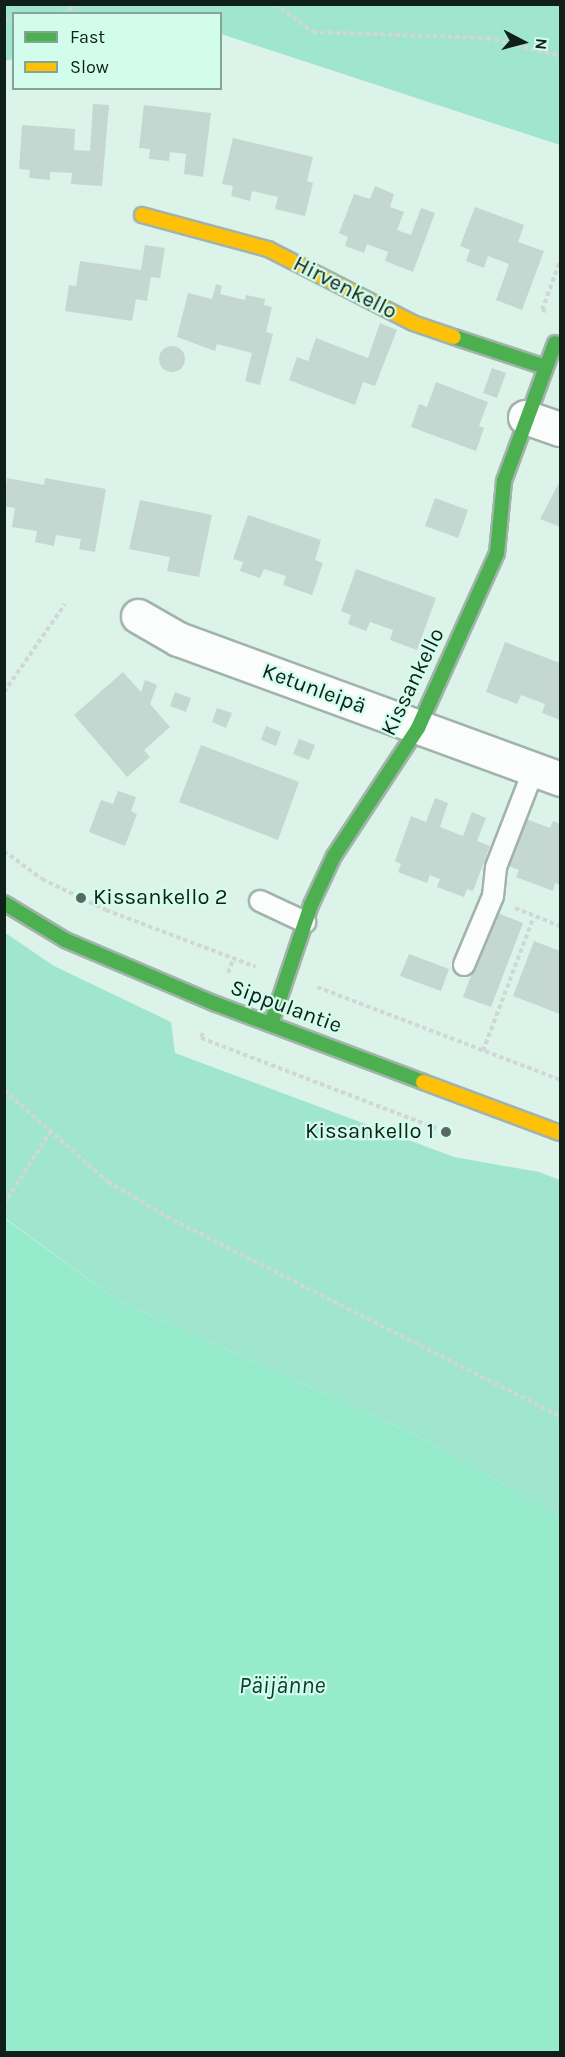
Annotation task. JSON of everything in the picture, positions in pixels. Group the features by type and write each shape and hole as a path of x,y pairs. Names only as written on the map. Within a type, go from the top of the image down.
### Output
{"street":[{"name":"Hirvenkello","path":"142,215 268,249 413,323 545,367"},
{"name":"Kissankello","path":"271,1024 305,922 334,856 418,728 497,553 504,481 525,417 555,343"},
{"path":"525,417 561,429"},
{"name":"Ketunleipä","path":"138,615 178,639 547,774"},
{"name":"Sippulantie","path":"4,903 64,940 271,1024 561,1133"}],"lane":[{"path":"464,965 493,896 496,867 547,774"},
{"path":"261,901 305,922"}],"path":[{"path":"65,12 79,4"},
{"path":"274,4 313,32 487,38 561,56"},
{"path":"522,359 561,261"},
{"path":"542,310 551,313"},
{"path":"4,692 65,604"},
{"path":"4,851 42,879 106,910 233,960 287,975 561,1080"},
{"path":"493,896 533,919 561,926"},
{"path":"483,1051 533,919"},
{"path":"4,1090 108,1182 173,1220 561,1416"},
{"path":"4,1204 50,1132"}],"shaded area":[{"path":"4,5 560,5 560,145 222,34 222,12 12,12 12,59 5,61"},
{"path":"4,932 54,966 171,1022 175,1053 454,1157 539,1172 560,1180 560,1516 414,1434 117,1300 5,1218"}],"water":[{"name":"Päijänne","path":"4,1218 117,1300 414,1434 560,1516 560,2052 5,2052"}],"building":[{"path":"93,104 109,105 102,186 71,184 72,173 50,172 50,180 29,178 30,170 19,169 22,125 75,129 74,150 90,151"},
{"path":"144,105 211,113 203,177 184,174 186,154 170,152 169,161 149,159 150,149 139,148"},
{"path":"233,138 313,157 307,181 313,183 305,216 275,209 278,197 252,191 250,201 231,196 233,186 222,184"},
{"path":"375,186 394,194 390,207 404,212 397,230 411,235 421,208 435,213 413,272 385,261 388,252 367,244 364,253 345,246 348,237 339,233 354,194 370,199"},
{"path":"475,207 524,225 518,242 544,251 522,310 496,300 509,264 488,256 484,268 466,261 470,250 460,246"},
{"path":"145,245 165,248 160,278 151,277 147,301 136,299 132,321 65,311 69,285 76,286 80,261 141,270"},
{"path":"216,284 222,286 220,294 245,300 246,295 265,299 264,305 272,307 266,332 273,334 260,385 245,381 252,353 217,344 215,351 177,337 188,293 212,299"},
{"path":"380,323 397,330 375,386 363,382 355,405 289,380 297,357 308,361 316,338 368,358"},
{"path":"172,346 181,350 185,359 181,368 172,372 163,368 159,359 163,350"},
{"path":"492,368 506,373 497,398 483,393"},
{"path":"436,382 488,402 479,426 484,428 476,451 411,427 419,404 427,407"},
{"path":"7,478 44,485 45,478 106,489 95,552 79,549 81,539 56,535 54,546 35,542 37,531 12,527 15,508 4,506"},
{"path":"560,481 560,527 540,519"},
{"path":"435,498 468,510 458,538 425,526"},
{"path":"140,500 212,515 199,577 167,571 170,557 129,549"},
{"path":"248,515 321,540 315,560 323,563 312,595 283,585 286,576 264,569 260,578 240,571 243,562 233,559"},
{"path":"356,569 436,598 417,650 390,640 393,630 370,622 366,631 348,624 351,615 341,611"},
{"path":"505,642 560,663 560,720 542,713 545,704 521,695 517,704 486,692"},
{"path":"123,672 141,692 145,680 157,685 150,704 170,727 144,750 150,757 127,777 74,715"},
{"path":"175,692 191,698 186,712 170,706"},
{"path":"217,708 232,713 226,728 212,722"},
{"path":"266,726 281,732 276,746 261,740"},
{"path":"299,739 315,745 309,760 293,754"},
{"path":"201,745 299,782 278,840 179,802"},
{"path":"118,791 136,797 131,811 137,814 125,846 89,832 101,800 113,804"},
{"path":"435,798 448,803 440,827 463,836 472,812 486,818 477,841 490,846 473,891 467,889 464,897 437,887 440,879 430,875 427,883 398,872 401,864 395,861 411,816 426,822"},
{"path":"523,818 550,828 553,821 560,824 560,885 555,883 553,891 516,877 519,870 506,865"},
{"path":"495,912 523,923 491,1007 463,997"},
{"path":"534,941 560,951 560,1014 513,996"},
{"path":"409,954 449,969 441,991 400,976"}],"traffic: fast":[{"path":"454,337 545,367"},
{"path":"271,1024 311,905 334,856 418,728 497,553 504,481 555,343"},
{"path":"4,903 65,940 216,1004 423,1082"}],"traffic: slow":[{"path":"142,215 268,249 413,323 454,337"},
{"path":"423,1082 560,1133"}],"place":[{"name":"Kissankello 2","path":"81,898"},
{"name":"Kissankello 1","path":"446,1132"}]}
